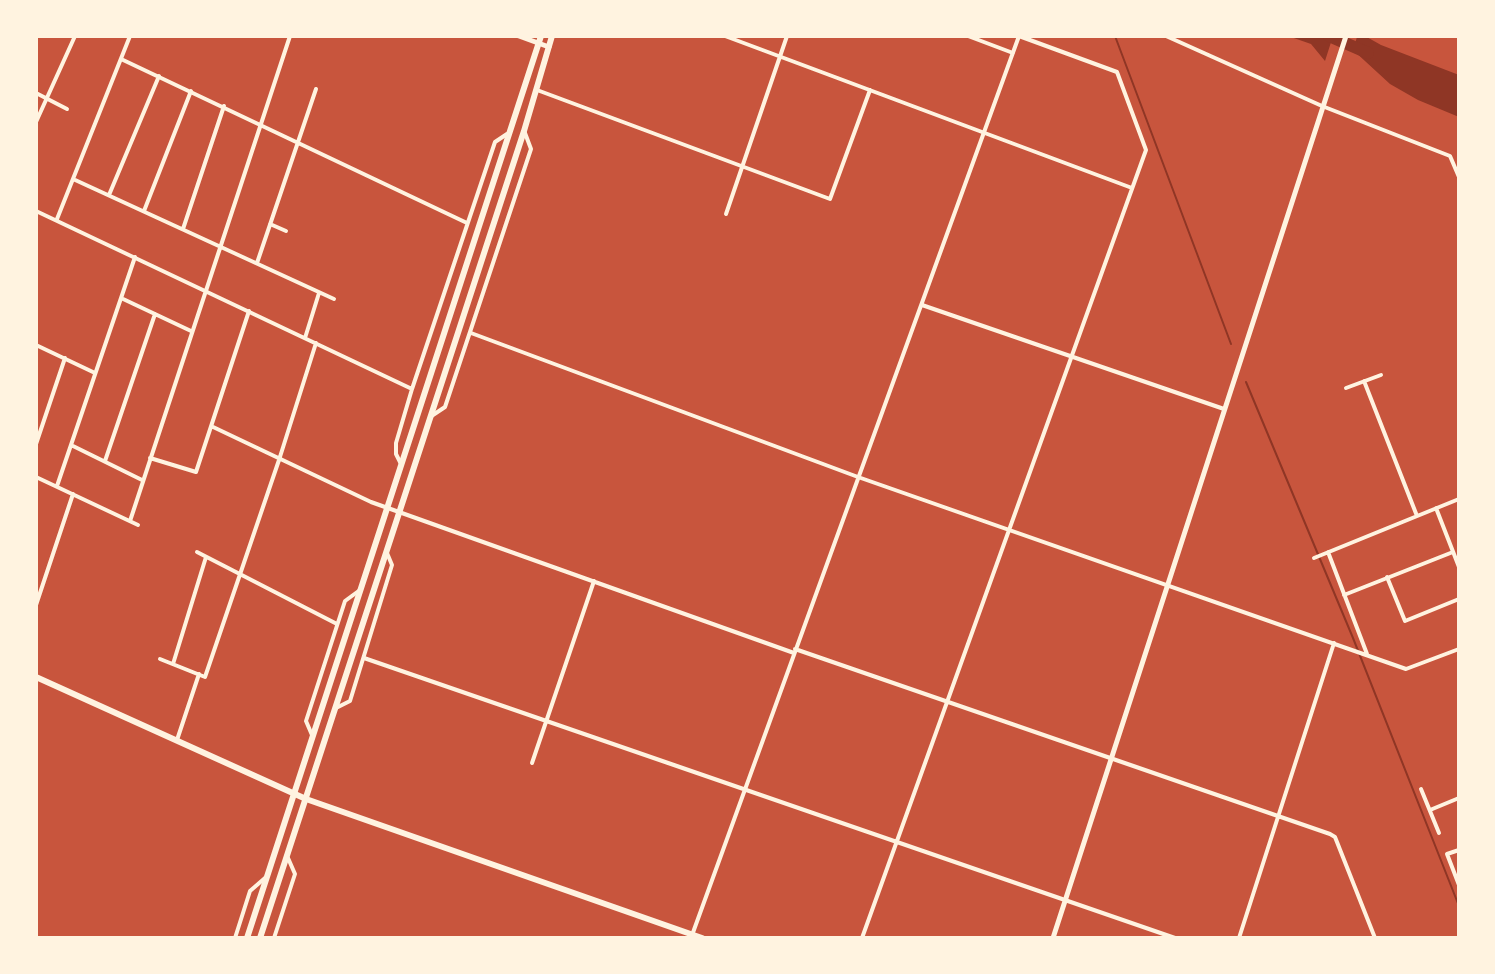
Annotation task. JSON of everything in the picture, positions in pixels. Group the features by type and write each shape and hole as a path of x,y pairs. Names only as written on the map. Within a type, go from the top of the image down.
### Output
{"main road":[{"path":"260,938 524,131 552,36"},
{"path":"247,938 540,39"},
{"path":"36,677 306,799 702,938"}],"street":[{"path":"36,122 75,36"},
{"path":"56,220 130,36"},
{"path":"130,521 290,36"},
{"path":"519,36 540,39 549,47"},
{"path":"725,36 1132,188"},
{"path":"726,214 787,36"},
{"path":"968,36 1013,53"},
{"path":"692,936 1019,36 1117,72 1146,150 862,938"},
{"path":"1166,36 1322,106 1450,156 1459,177"},
{"path":"1053,938 1346,36"},
{"path":"121,59 467,223"},
{"path":"109,195 159,76"},
{"path":"257,263 316,89"},
{"path":"537,90 830,199 870,90"},
{"path":"144,211 191,91"},
{"path":"36,93 67,109"},
{"path":"183,229 224,106"},
{"path":"429,418 445,407 471,333 531,149 524,131"},
{"path":"402,464 396,454 396,443 412,389 495,142 510,132"},
{"path":"73,179 334,299"},
{"path":"36,211 412,389"},
{"path":"270,224 286,231"},
{"path":"57,486 135,257"},
{"path":"305,338 319,293"},
{"path":"121,297 191,331"},
{"path":"922,305 1224,409"},
{"path":"150,458 196,472 249,311"},
{"path":"105,461 155,314"},
{"path":"471,333 858,477 1406,669 1459,649"},
{"path":"160,659 205,677 316,343"},
{"path":"36,345 95,373"},
{"path":"36,444 65,358"},
{"path":"1346,388 1381,375"},
{"path":"1364,381 1417,516"},
{"path":"211,426 387,508 794,651 1111,756 1335,837 1375,938"},
{"path":"71,445 142,480"},
{"path":"36,477 138,525"},
{"path":"36,605 73,494"},
{"path":"1314,558 1459,499"},
{"path":"1436,508 1459,567"},
{"path":"335,709 350,701 364,658 392,565 386,551"},
{"path":"197,552 337,624"},
{"path":"1326,552 1365,654"},
{"path":"1344,595 1453,552"},
{"path":"173,664 206,557"},
{"path":"1387,577 1405,621 1459,599"},
{"path":"532,763 594,581"},
{"path":"312,737 306,721 337,624 345,601 360,590"},
{"path":"1239,938 1334,643"},
{"path":"364,658 1175,938"},
{"path":"177,740 199,674"},
{"path":"1421,789 1439,833"},
{"path":"1430,810 1459,798"},
{"path":"1459,850 1447,854 1459,885"},
{"path":"274,938 295,874 287,856"},
{"path":"235,938 250,891 267,876"}],"shaded area":[{"path":"1288,36 1333,36 1325,61 1311,44"},
{"path":"1365,36 1459,75 1459,117 1390,84 1353,50 1357,37"}],"waterway":[{"path":"1115,36 1231,344"},
{"path":"1329,36 1368,53"},
{"path":"1246,382 1353,638 1459,906"}]}
